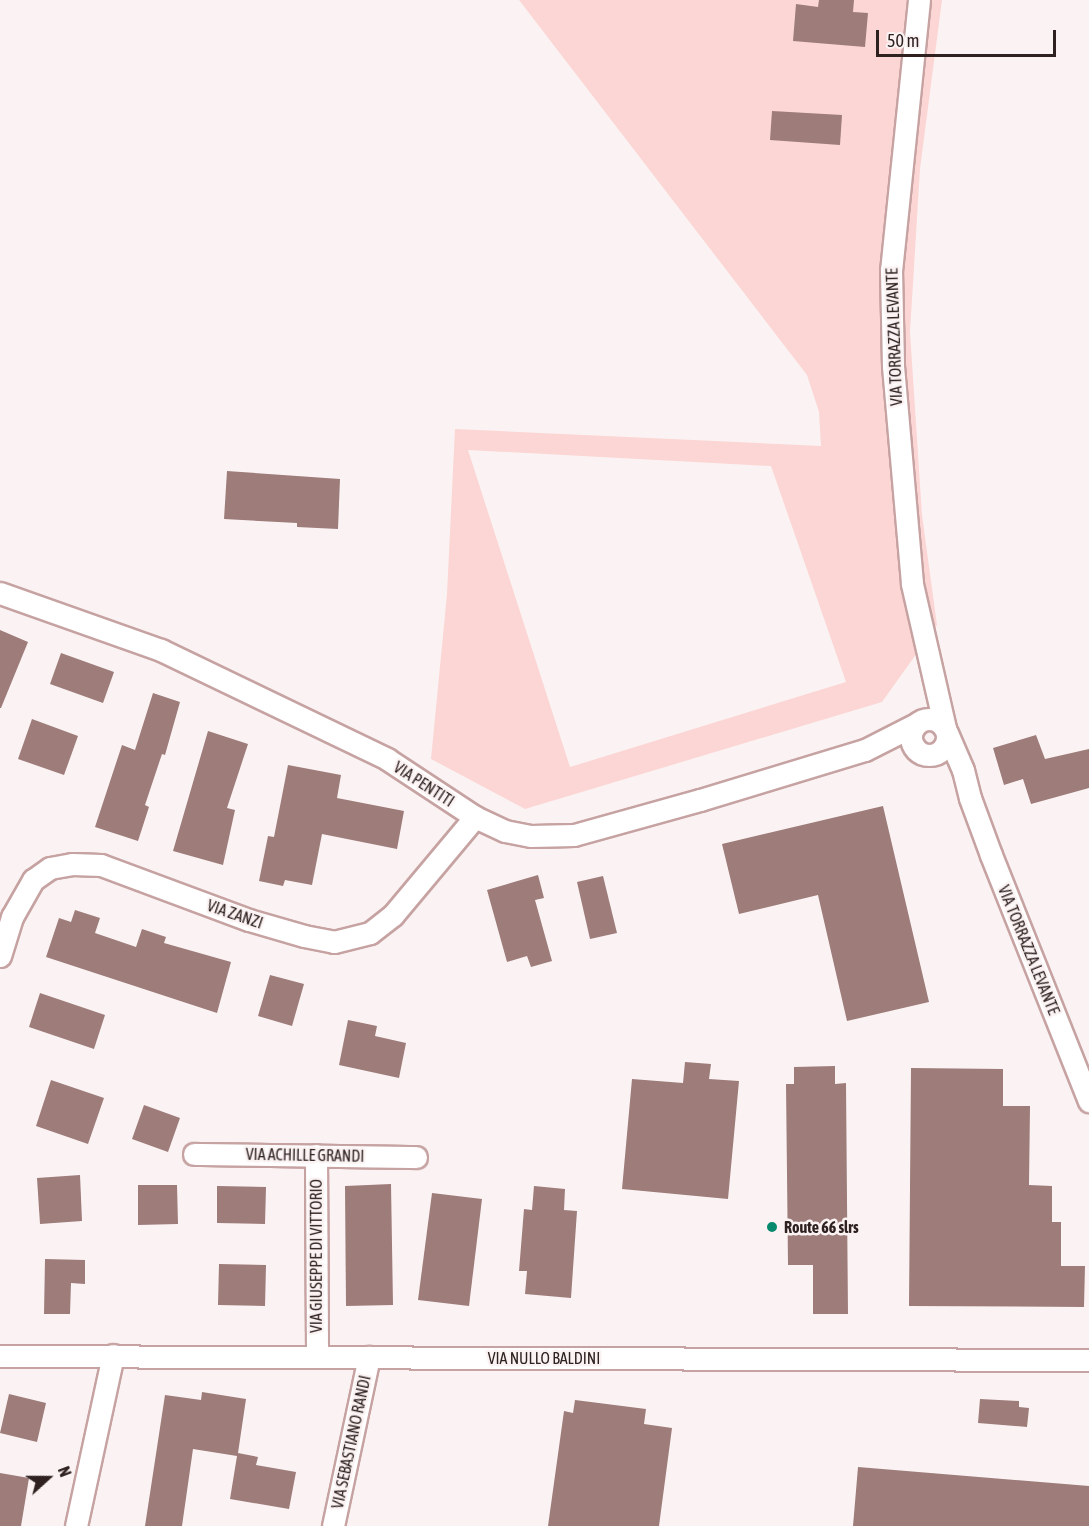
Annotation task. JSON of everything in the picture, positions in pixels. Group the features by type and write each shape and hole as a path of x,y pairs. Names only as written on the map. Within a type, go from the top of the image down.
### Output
{"street":[{"name":"VIA TORRAZZA LEVANTE","path":"919,0 891,270 893,366 912,584 946,731 1089,1101"},
{"name":"VIA PENTITI","path":"0,593 161,650 387,759 475,817 514,833 531,836 574,835 700,800 865,750 916,723"},
{"name":"VIA TORRAZZA LEVANTE","path":"916,723 931,673"},
{"path":"936,720 946,731 941,750 922,752 910,737 916,723 936,720"},
{"name":"VIA PENTITI","path":"865,750 922,752"},
{"name":"VIA TORRAZZA LEVANTE","path":"922,752 945,768 970,798"},
{"name":"VIA ZANZI","path":"0,956 12,917 33,880 51,868 72,864 101,865 249,920 304,936 334,942 370,933 393,915 475,817"},
{"name":"VIA ACHILLE GRANDI","path":"194,1154 416,1157"},
{"name":"VIA GIUSEPPE DI VITTORIO","path":"316,1155 317,1357"},
{"path":"76,1526 113,1355"},
{"name":"VIA NULLO BALDINI","path":"0,1356 1089,1360"},
{"name":"VIA SEBASTIANO RANDI","path":"333,1526 369,1357"}],"shaded area":[{"path":"519,0 942,0 920,169 910,332 922,515 937,625 882,702 525,809 431,759 447,594 455,429 821,446 819,412 807,375","holes":["468,450 771,466 846,682 570,767"]}],"building":[{"path":"819,0 854,0 853,12 868,13 865,47 793,41 796,4 818,7"},
{"path":"772,111 842,115 840,145 770,140"},
{"path":"227,471 340,479 338,529 297,527 297,523 224,519"},
{"path":"0,630 28,642 1,708 0,708"},
{"path":"61,653 114,672 103,703 50,684"},
{"path":"153,693 180,702 165,755 162,754 145,805 149,807 138,841 95,827 122,745 135,750"},
{"path":"32,719 78,736 64,775 18,759"},
{"path":"208,731 248,744 227,808 235,810 223,865 173,851"},
{"path":"1036,735 1045,759 1089,749 1089,788 1031,804 1023,779 1004,785 993,748"},
{"path":"288,765 341,775 337,798 404,811 397,849 322,834 312,885 285,880 283,886 259,881 268,836 274,837"},
{"path":"883,806 929,1002 847,1021 818,895 739,914 722,844"},
{"path":"538,875 544,898 535,900 552,961 531,967 527,956 507,962 487,890"},
{"path":"603,876 617,933 590,939 577,882"},
{"path":"75,910 100,918 95,933 136,947 142,929 166,937 164,943 231,962 217,1013 46,957 59,918 71,922"},
{"path":"270,975 304,984 292,1026 258,1016"},
{"path":"40,993 105,1015 94,1049 29,1027"},
{"path":"348,1020 377,1026 375,1036 406,1043 399,1078 339,1065"},
{"path":"685,1062 711,1064 709,1079 739,1081 728,1199 622,1189 632,1079 683,1083"},
{"path":"835,1066 835,1084 846,1083 848,1314 813,1314 813,1265 788,1265 786,1084 794,1084 794,1067"},
{"path":"911,1068 1003,1069 1003,1106 1030,1106 1029,1185 1052,1186 1052,1222 1061,1222 1061,1266 1085,1266 1084,1307 909,1306"},
{"path":"51,1080 104,1098 88,1144 36,1126"},
{"path":"144,1105 180,1118 168,1152 132,1139"},
{"path":"80,1175 82,1221 40,1224 37,1178"},
{"path":"391,1184 393,1305 346,1306 345,1186"},
{"path":"138,1185 177,1185 178,1224 138,1225"},
{"path":"217,1186 266,1187 265,1224 217,1223"},
{"path":"534,1186 565,1189 564,1210 577,1211 571,1298 525,1294 527,1271 519,1271 524,1209 532,1210"},
{"path":"432,1193 482,1199 469,1306 418,1300"},
{"path":"45,1259 85,1260 85,1284 71,1283 70,1314 44,1314"},
{"path":"219,1264 266,1265 265,1306 218,1305"},
{"path":"202,1392 246,1399 238,1453 258,1457 256,1465 296,1472 289,1509 230,1499 237,1456 193,1449 182,1526 145,1526 165,1395 201,1400"},
{"path":"9,1394 46,1403 37,1442 0,1433"},
{"path":"980,1399 1019,1401 1019,1407 1029,1408 1027,1427 978,1423"},
{"path":"575,1400 646,1409 644,1424 672,1428 659,1526 548,1526 564,1411 573,1413"},
{"path":"858,1467 1089,1486 1089,1526 853,1526"},
{"path":"0,1473 29,1478 21,1526 0,1526"}],"place":[{"name":"Route 66 slrs","path":"772,1227"}]}
